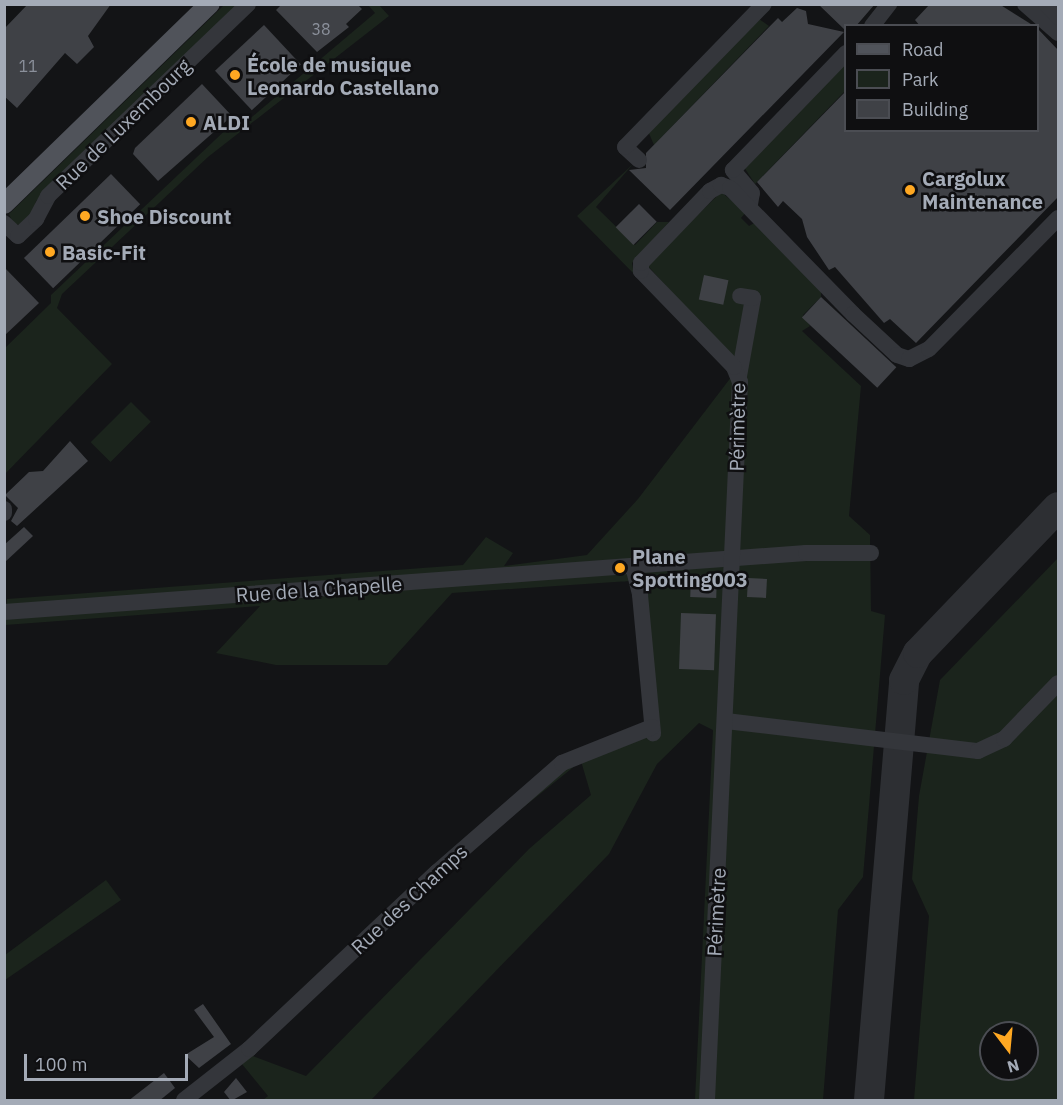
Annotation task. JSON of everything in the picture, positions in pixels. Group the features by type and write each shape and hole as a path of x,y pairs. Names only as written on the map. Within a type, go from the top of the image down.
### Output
{"main road":[{"name":"Rue de Luxembourg","path":"4,204 210,4"}],"street":[{"name":"Rue de Luxembourg","path":"4,223 18,236 36,219 48,196 248,4"},
{"path":"639,160 625,147 764,4"},
{"path":"1025,4 1059,33"},
{"path":"1046,4 1059,17"},
{"path":"871,18 891,5"},
{"path":"750,205 752,193 733,170 844,55"},
{"name":"Périmètre","path":"707,1101 726,721 739,376 641,271 641,262 710,191 722,185 730,188 750,205 853,314 897,355 909,359 929,349 1059,218"},
{"path":"739,376 753,298 740,296"},
{"name":"Rue de la Chapelle","path":"4,612 732,559 759,564 871,553"},
{"name":"Rue des Champs","path":"184,1101 249,1049 472,840 562,763 652,730 640,595 633,566"},
{"path":"726,721 978,751 1004,739 1057,689"}],"green space":[{"path":"224,5 238,5 36,201 33,215 21,225 13,224 9,214"},
{"path":"368,5 379,5 389,16 208,157 62,294 57,308 112,364 5,474 5,348 51,303 51,295 234,122 240,127 375,13"},
{"path":"759,19 769,26 654,145 648,131"},
{"path":"844,63 844,92 755,184 744,167"},
{"path":"633,164 596,207 635,245 657,222 669,222 632,263 634,274 577,216"},
{"path":"721,192 746,212 741,218 749,226 756,222 821,284 821,297 803,315 810,326 802,331 861,386 849,516 870,535 871,611 885,615 863,877 838,910 823,1100 695,1100 713,730 699,723 657,764 609,854 371,1100 263,1100 268,1096 242,1064 306,1001 528,794 563,766 652,727 655,716 644,580 452,593 387,665 276,665 216,653 260,606 5,625 7,599 463,565 486,537 513,553 504,566 587,555 638,499 732,376 744,371 647,265","holes":["581,761 591,795 529,849 306,1076 253,1056 452,865"]},
{"path":"131,402 151,422 110,462 91,442"},
{"path":"1058,558 1058,1100 914,1100 929,916 912,879 919,796 940,680"},
{"path":"106,880 121,900 5,980 5,955"}],"building":[{"path":"28,4 111,4 88,36 94,47 77,64 65,53 17,108 4,96 4,29"},
{"path":"282,4 357,4 362,9 346,24 349,27 317,52 276,10"},
{"path":"818,4 875,4 858,24 844,24 844,29"},
{"path":"930,4 999,4 1031,24 918,24 915,20"},
{"path":"797,8 806,11 808,24 844,32 670,210 629,170 646,168 646,153 778,18 782,22"},
{"path":"264,25 301,64 252,110 215,71"},
{"name":"Cargolux Maintenance","path":"1039,30 1059,51 1059,196 916,343 890,319 884,323 835,267 829,270 807,237 802,219 783,201 778,207 757,182 844,93 844,132 1039,132"},
{"path":"202,84 232,116 158,181 133,154 135,148"},
{"path":"111,174 140,204 53,288 24,258"},
{"path":"639,204 657,222 633,245 616,227"},
{"path":"4,267 39,303 4,336"},
{"path":"704,275 728,280 723,305 699,299"},
{"path":"821,297 896,367 877,388 802,317"},
{"path":"70,441 88,461 17,526 11,521 18,508 5,495 29,472 43,471"},
{"path":"24,527 33,536 4,563 4,545"},
{"path":"691,575 717,576 716,598 690,597"},
{"path":"748,578 767,579 766,598 747,597"},
{"path":"681,613 716,614 714,670 679,669"},
{"path":"203,1004 231,1044 199,1068 185,1055 214,1037 194,1010"},
{"path":"164,1073 175,1088 159,1101 128,1101"},
{"path":"236,1078 247,1092 231,1101 224,1092"}],"taxiway":[{"path":"869,1100 904,680 918,653 1058,507"}],"place":[{"name":"École de musique Leonardo Castellano","path":"235,75"},
{"name":"ALDI","path":"191,122"},
{"name":"Cargolux Maintenance","path":"910,190"},
{"name":"Shoe Discount","path":"85,216"},
{"name":"Basic-Fit","path":"50,252"},
{"name":"Plane Spotting003","path":"620,568"}]}
